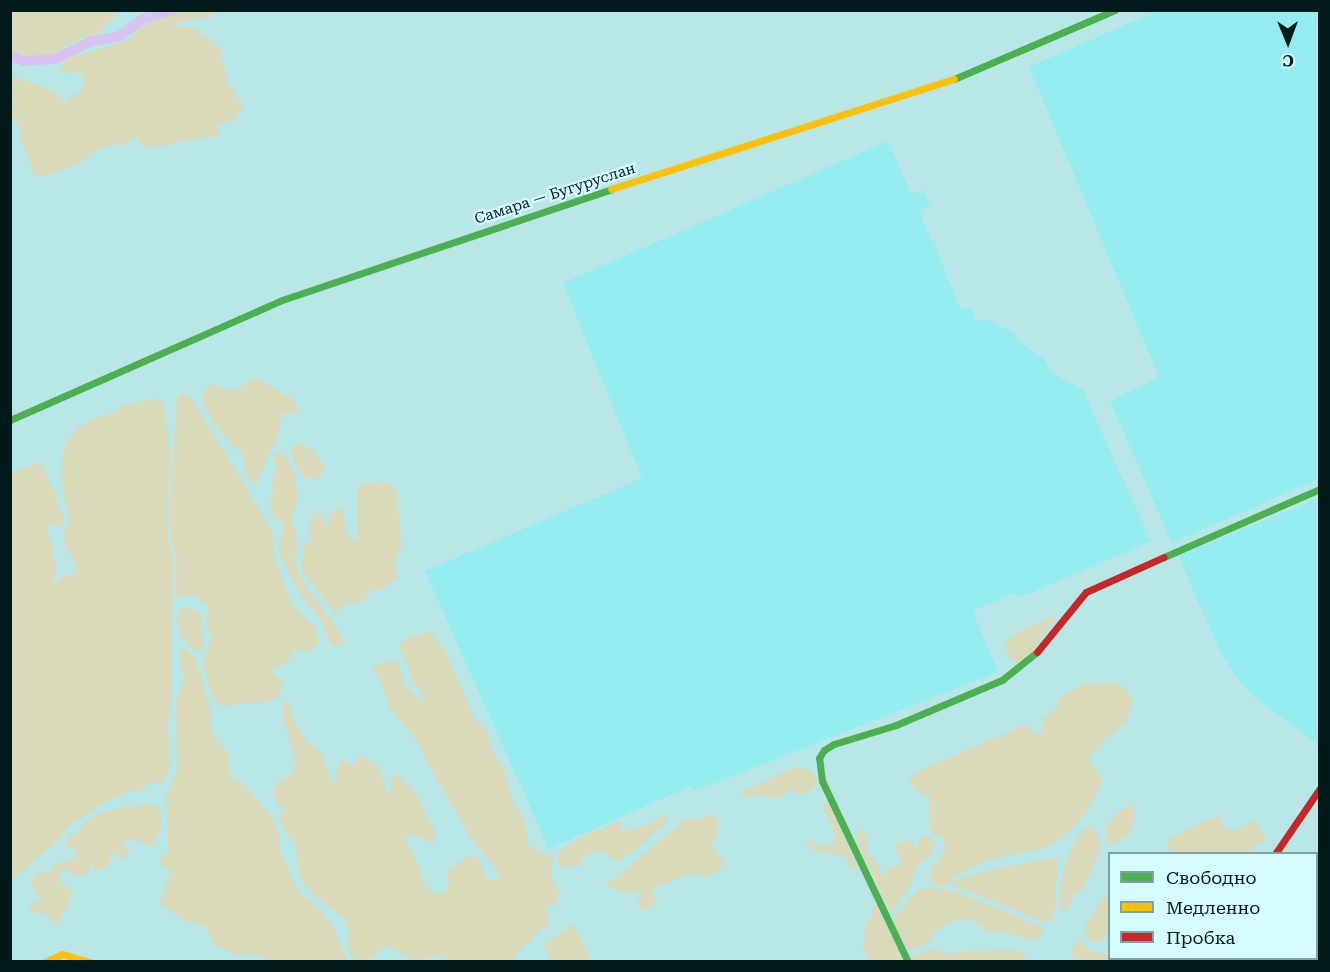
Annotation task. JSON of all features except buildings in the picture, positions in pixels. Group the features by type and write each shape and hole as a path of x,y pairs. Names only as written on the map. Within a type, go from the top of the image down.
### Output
{"main road":[{"name":"Самара — Бугуруслан","path":"10,420 282,300 601,192 953,80 1115,10"},
{"path":"908,962 822,781 819,758 824,750 834,744 896,725 1002,680 1035,655 1072,606 1086,592 1320,489"},
{"path":"1276,852 1320,788"},
{"path":"45,962 62,954 90,962"}],"shaded area":[{"path":"1157,11 1320,11 1319,479 1172,543 1110,401 1159,377 1029,67"},
{"path":"888,141 911,194 923,190 930,205 919,211 931,240 939,250 937,252 961,310 970,307 976,321 987,320 1016,334 1020,342 1045,360 1052,373 1082,389 1151,541 1019,598 1014,593 975,610 974,615 998,672 694,791 691,786 549,849 425,571 642,478 563,283"},
{"path":"1319,498 1319,745 1252,695 1238,679 1220,651 1178,556"}],"green space":[{"path":"186,10 221,11 210,17 181,21 172,27 190,26 220,47 226,77 243,108 236,119 217,125 220,136 185,140 162,147 143,146 136,137 124,144 111,145 94,151 79,164 43,177 33,174 29,158 21,142 19,125 11,118 13,104 11,76 45,87 68,103 70,95 79,94 84,86 83,76 78,71 68,74 59,69 68,58 127,41 140,28 155,20"},
{"path":"10,11 119,11 99,33 77,40 53,54 25,56 11,52"},
{"path":"254,377 294,400 298,415 282,413 279,433 255,486 245,472 243,454 230,443 212,421 201,396 210,383 229,391 242,387"},
{"path":"183,393 191,397 273,532 274,555 292,605 315,626 319,644 307,652 294,649 288,662 271,671 282,681 279,697 263,703 243,703 223,707 212,698 203,662 211,638 206,626 209,608 197,597 184,595 175,600 176,558 170,533 169,508 177,399"},
{"path":"156,398 164,405 171,456 167,508 168,534 173,560 171,699 168,728 170,764 163,784 151,782 140,791 128,791 96,808 69,826 54,844 11,881 11,473 39,462 55,492 58,506 65,519 60,528 50,523 47,535 54,546 53,558 57,570 52,587 61,577 70,576 77,569 63,541 65,529 70,521 63,493 61,462 66,443 78,427 93,419 111,414 121,406"},
{"path":"302,444 315,452 325,468 316,481 302,475 293,461 291,446"},
{"path":"278,452 287,456 295,475 298,502 291,518 298,543 294,559 300,576 345,641 341,648 330,643 321,619 303,599 279,554 283,522 271,516 270,502 274,493 271,482 276,469 273,456"},
{"path":"383,481 396,489 402,546 394,563 398,577 383,590 372,589 362,602 345,604 336,614 301,569 304,543 312,542 309,531 312,516 319,510 326,527 330,513 343,506 346,534 358,543 358,486"},
{"path":"182,608 191,608 203,616 200,629 204,641 200,652 193,650 182,637 176,618"},
{"path":"1058,613 1031,654 1018,663 1010,659 1005,646 1009,637"},
{"path":"431,632 446,652 475,719 487,731 491,749 504,769 512,798 525,821 528,845 553,858 551,877 560,894 554,907 544,906 550,921 510,961 447,961 441,955 414,961 387,945 368,961 353,960 347,948 349,930 346,920 309,891 300,876 294,840 285,831 280,819 282,811 272,790 278,782 288,777 296,764 282,715 284,700 289,703 294,721 308,743 322,754 334,787 336,771 341,759 353,765 359,756 377,764 388,794 392,791 390,775 401,777 415,792 435,831 434,844 410,834 404,838 416,859 425,885 435,895 447,890 449,881 446,871 472,854 481,862 486,878 497,881 499,873 471,838 418,743 390,708 380,680 372,667 396,660 405,685 424,703 423,694 414,684 399,645 409,636"},
{"path":"181,649 186,649 196,659 211,713 211,733 228,753 229,775 243,784 271,815 279,835 281,854 299,891 322,911 333,927 347,961 275,961 248,954 234,955 214,944 204,925 182,920 160,903 171,871 158,863 168,851 166,795 177,772 176,702 184,678 179,654"},
{"path":"1107,682 1124,686 1133,700 1127,720 1088,757 1103,781 1088,810 1070,831 1048,847 982,862 954,877 947,885 936,885 929,879 932,868 945,850 942,839 930,830 929,797 915,790 908,779 921,770 1025,725 1037,734 1044,731 1041,720 1057,708 1057,699 1084,684"},
{"path":"792,768 804,768 812,772 818,782 811,790 798,796 793,788 785,795 774,799 760,795 742,797 740,793"},
{"path":"145,802 159,807 162,824 154,844 145,846 135,839 126,840 124,847 129,853 123,861 114,851 106,869 98,870 92,864 88,874 76,876 66,870 60,873 60,883 71,889 70,902 56,925 47,915 28,910 32,903 41,899 31,882 39,871 50,873 56,864 77,858 74,849 65,845 70,834 78,834 82,825 95,815 130,805 136,808"},
{"path":"825,802 830,805 857,867 851,870 846,857 814,850 805,845 809,839 819,845 832,846 835,838 831,821 823,808"},
{"path":"1131,804 1136,815 1130,833 1112,846 1105,838 1107,824 1117,813"},
{"path":"1220,814 1221,825 1232,832 1255,820 1266,839 1252,847 1250,852 1167,852 1169,851 1167,840"},
{"path":"662,815 669,820 639,847 616,862 606,853 597,851 583,856 582,865 561,868 556,854 575,840 620,821 623,832 653,823"},
{"path":"718,815 717,836 711,844 724,862 718,873 705,877 692,873 652,888 656,898 650,909 640,910 637,901 643,892 623,892 605,886 685,820"},
{"path":"1092,824 1102,845 1084,889 1074,894 1065,913 1060,908 1061,883 1067,858 1080,832"},
{"path":"856,827 866,835 867,849 885,877 888,867 898,866 902,858 894,848 901,841 912,842 915,849 920,839 927,835 936,844 929,857 915,869 911,885 891,913 859,847"},
{"path":"1058,858 1054,918 1045,923 967,890 952,887 954,880 1002,867"},
{"path":"930,888 955,891 1044,928 1037,941 1002,932 989,932 971,919 953,921 933,933 932,942 908,950 892,919 918,890"},
{"path":"1108,892 1108,936 1095,943 1087,939 1084,926"},
{"path":"876,906 903,961 870,961 863,951 866,921 872,919 872,908"},
{"path":"573,924 592,961 551,961 544,945"},
{"path":"1077,939 1092,952 1105,953 1108,955 1108,960 1116,961 1076,961 1071,952"},
{"path":"933,949 952,954 965,951 1017,950 1027,957 1027,961 913,961 910,956"}],"waterway":[{"path":"10,56 24,61 55,59 92,41 118,37 143,19 173,10"}],"traffic: fast":[{"path":"954,79 1115,10"},
{"path":"10,420 282,300 611,189"},
{"path":"1164,557 1320,489"},
{"path":"908,962 822,781 819,758 824,750 834,744 896,725 1002,680 1037,652"}],"traffic: slow":[{"path":"611,189 954,79"},
{"path":"45,962 62,954 90,962"}],"traffic: jam":[{"path":"1037,652 1086,592 1164,557"},
{"path":"1276,852 1320,788"}]}
